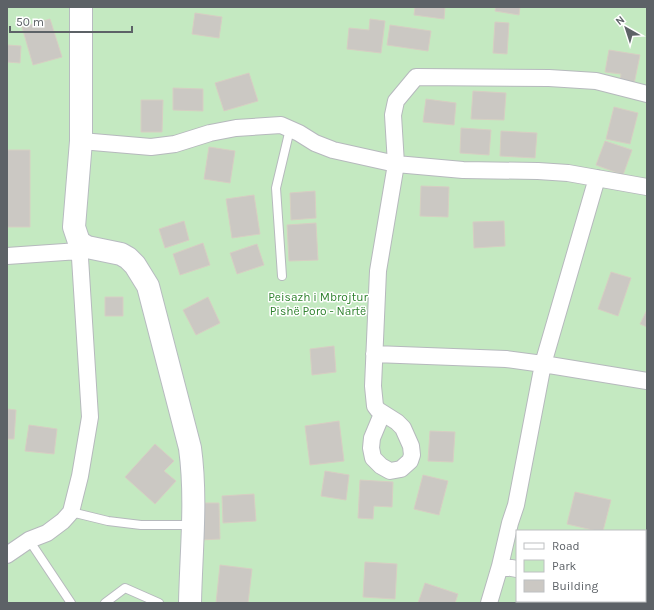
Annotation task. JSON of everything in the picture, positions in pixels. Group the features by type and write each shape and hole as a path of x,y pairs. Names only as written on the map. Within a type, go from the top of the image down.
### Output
{"street":[{"path":"7,555 29,540 47,533 63,521 71,512 80,476 90,417 79,246 74,227 81,142 81,7"},
{"path":"382,414 375,406 373,398 374,354 378,271 396,164 393,115 396,101 416,77 549,78 596,81 647,94"},
{"path":"81,142 151,147 175,144 210,133 236,128 280,125 315,143 333,150 396,164 463,170 568,173 647,187"},
{"path":"489,603 516,505 543,364 597,178"},
{"path":"7,256 79,246 121,254 128,258 148,286 190,448 193,469 190,603"},
{"path":"374,354 506,359 647,381"},
{"path":"500,566 516,569"}],"lane":[{"path":"282,276 276,188 290,129"},
{"path":"71,512 108,521 141,525 192,526"},
{"path":"29,540 71,603"},
{"path":"105,603 125,588 159,603"}],"green space":[{"name":"Peisazh i Mbrojtur Pishë Poro - Nartë","path":"7,7 647,7 647,603 7,603"}],"building":[{"path":"415,7 445,7 444,19 414,15"},
{"path":"496,7 520,7 519,15 495,11"},
{"path":"195,13 222,17 219,38 192,34"},
{"path":"50,19 62,57 33,65 22,27"},
{"path":"370,19 385,21 381,53 347,49 349,28 369,30"},
{"path":"495,22 509,23 507,54 493,53"},
{"path":"390,25 431,31 428,51 387,45"},
{"path":"7,45 21,46 20,63 7,62"},
{"path":"609,50 640,55 634,84 620,82 621,74 605,72"},
{"path":"249,73 258,101 224,111 215,83"},
{"path":"173,88 203,89 203,111 173,110"},
{"path":"473,91 506,93 504,120 471,119"},
{"path":"426,99 456,103 454,125 423,122"},
{"path":"141,100 163,100 162,132 141,132"},
{"path":"614,107 638,113 630,144 606,139"},
{"path":"461,128 491,130 489,155 460,153"},
{"path":"501,131 537,133 535,158 500,156"},
{"path":"605,141 632,150 623,175 596,165"},
{"path":"209,147 235,151 230,183 204,179"},
{"path":"7,150 30,150 30,227 7,227"},
{"path":"421,186 449,187 448,217 420,216"},
{"path":"315,191 316,218 291,220 290,193"},
{"path":"254,195 260,234 232,238 226,199"},
{"path":"184,221 189,240 165,248 159,229"},
{"path":"504,221 505,246 474,248 473,222"},
{"path":"316,223 318,260 289,261 287,225"},
{"path":"203,243 210,265 180,275 173,254"},
{"path":"257,244 264,265 237,274 230,253"},
{"path":"611,272 631,278 618,316 598,309"},
{"path":"105,297 123,297 123,316 105,316"},
{"path":"208,297 220,323 196,335 183,310"},
{"path":"647,310 647,327 640,324"},
{"path":"334,346 336,372 312,375 310,349"},
{"path":"7,409 16,410 14,439 7,439"},
{"path":"339,421 344,461 310,465 305,426"},
{"path":"29,425 57,429 54,454 25,451"},
{"path":"430,431 455,432 453,462 428,461"},
{"path":"155,444 174,461 164,471 176,481 155,504 125,477"},
{"path":"325,471 349,475 346,500 321,496"},
{"path":"423,475 448,481 439,515 414,509"},
{"path":"360,480 393,482 392,507 374,506 373,519 358,518"},
{"path":"575,492 611,500 603,530 593,530 567,524"},
{"path":"254,494 256,521 223,523 222,496"},
{"path":"199,503 219,503 220,539 200,540"},
{"path":"365,562 397,564 395,599 363,597"},
{"path":"220,565 252,569 248,603 216,603"},
{"path":"425,583 458,594 455,603 418,603"}]}
